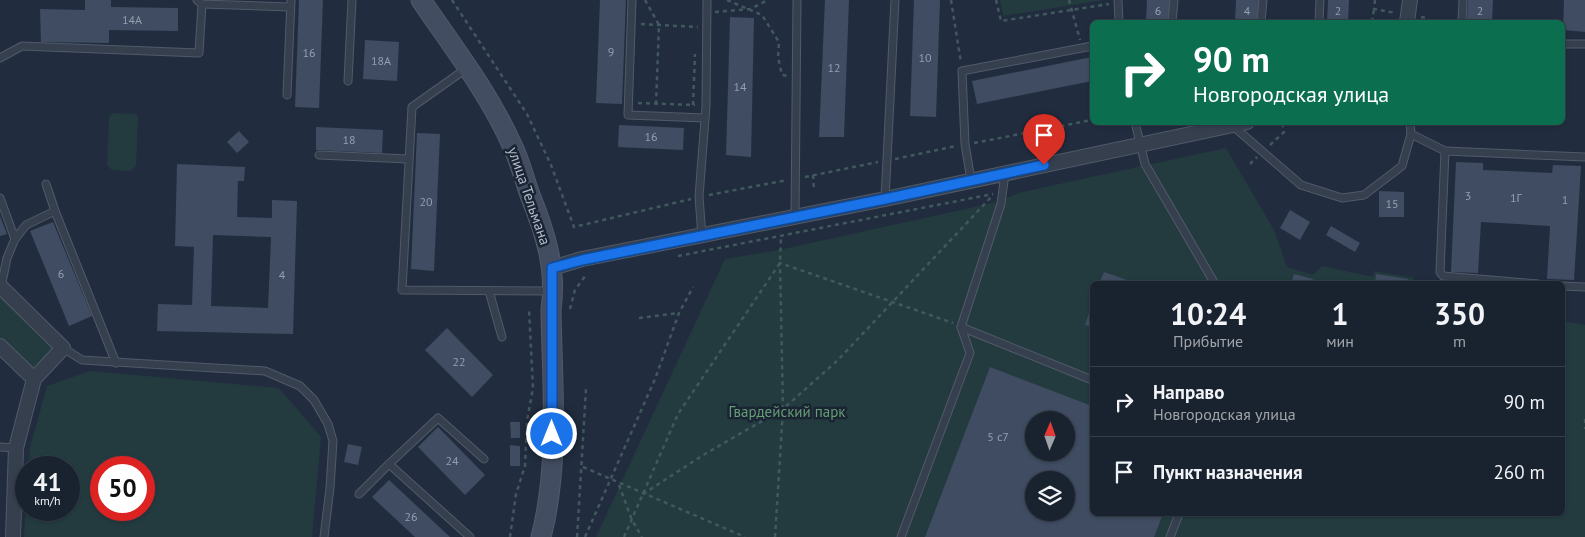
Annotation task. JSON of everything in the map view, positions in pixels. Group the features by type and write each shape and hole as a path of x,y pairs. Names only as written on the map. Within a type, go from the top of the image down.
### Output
{"main road":[{"name":"улица Тельмана","path":"421,0 491,104 513,146 542,228 552,268 554,291 551,309 552,434 549,493 540,537"}],"street":[{"path":"1407,20 1410,0"},
{"path":"552,268 582,260 885,199 1235,125"},
{"path":"0,286 63,348 34,379 16,448 13,537"},
{"path":"0,346 34,379"}],"lane":[{"path":"348,81 352,0"},
{"path":"632,0 628,114 705,118"},
{"path":"702,236 699,197 706,106 707,0"},
{"path":"795,216 794,179 798,76 797,0"},
{"path":"885,199 895,0"},
{"path":"1172,20 1174,0"},
{"path":"1262,20 1263,0"},
{"path":"1319,20 1320,0"},
{"path":"1462,20 1463,0"},
{"path":"1118,1 1119,20"},
{"path":"0,58 22,46 199,53 200,2 290,4 287,95"},
{"path":"1565,44 1585,44"},
{"path":"970,180 965,144 962,71 1090,46"},
{"path":"467,68 412,107 402,290 554,291"},
{"path":"1136,125 1145,164 1213,281"},
{"path":"1241,125 1301,184 1342,198 1364,195 1402,166 1411,134 1410,125"},
{"path":"1411,134 1445,151 1585,157"},
{"path":"1445,151 1440,272 1443,276 1502,281"},
{"path":"319,155 408,159"},
{"path":"901,537 970,353 961,327 1001,204 1006,173"},
{"path":"46,184 116,363"},
{"path":"0,198 15,239"},
{"path":"0,286 7,258 15,239 26,225 55,211"},
{"path":"1565,286 1585,287"},
{"path":"489,291 502,337"},
{"path":"961,327 1090,379"},
{"path":"63,348 82,360 265,372 300,386 314,400 328,424 332,441 330,488 324,537"},
{"path":"359,494 438,418 484,459"},
{"path":"0,447 16,448"},
{"path":"389,464 470,537"},
{"path":"1170,537 1178,516"}],"path":[{"path":"452,0 527,114 551,165 574,227 699,197 1090,120"},
{"path":"645,0 659,25 656,104"},
{"path":"726,0 762,15 779,42 778,58 782,75 798,76"},
{"path":"696,36 697,26 706,12 750,9 768,0"},
{"path":"950,0 962,71"},
{"path":"996,0 1001,21 1118,1"},
{"path":"1069,0 1082,47"},
{"path":"1372,20 1374,9"},
{"path":"632,23 707,27"},
{"path":"693,105 696,46"},
{"path":"629,102 706,106"},
{"path":"813,175 814,191"},
{"path":"642,494 782,409 838,360 994,194 678,256"},
{"path":"774,537 782,409 781,236"},
{"path":"780,262 961,327"},
{"path":"624,537 678,414 780,262"},
{"path":"570,309 575,290 586,275"},
{"path":"585,537 655,379 679,313 693,287"},
{"path":"510,537 516,494 524,466 527,421 533,388 530,309"},
{"path":"639,318 679,313"},
{"path":"577,537 586,389"},
{"path":"1585,419 1585,429"},
{"path":"582,467 745,537"},
{"path":"619,484 632,520 642,537"}],"green space":[{"path":"1000,0 1103,0 1003,16"},
{"path":"113,113 136,114 138,117 136,166 130,171 112,170 107,165 109,117"},
{"name":"Гвардейский парк","path":"1226,148 1274,230 1287,267 1313,275 1322,266 1373,277 1374,271 1414,278 1414,281 1090,281 1090,516 1565,516 1565,321 1585,325 1585,537 596,537 725,259 779,250 993,203 1022,192"},
{"path":"0,286 63,348 34,379 0,346"},
{"path":"90,371 279,388 321,437 312,537 24,537 25,521 80,521 80,456 30,456 30,447 47,386"}],"building":[{"path":"85,0 111,0 111,7 178,8 178,31 109,30 109,43 41,42 40,9 85,10"},
{"path":"299,0 323,0 319,108 295,107"},
{"path":"600,0 626,0 622,104 596,103"},
{"path":"825,0 849,0 844,137 819,137"},
{"path":"914,0 940,0 936,117 910,116"},
{"path":"1147,0 1170,0 1168,20 1146,20"},
{"path":"1236,0 1259,0 1257,20 1235,20"},
{"path":"1328,0 1349,0 1348,20 1327,20"},
{"path":"1468,0 1493,0 1492,20 1467,20"},
{"path":"1564,0 1585,0 1585,32 1565,30 1565,20 1563,20"},
{"path":"730,17 754,18 751,157 726,155"},
{"path":"365,40 399,42 397,81 363,79"},
{"path":"1090,57 1090,81 977,104 972,81"},
{"path":"619,125 684,128 683,150 618,147"},
{"path":"316,127 383,130 382,153 316,150"},
{"path":"239,131 249,142 237,153 227,142"},
{"path":"417,133 440,134 434,271 411,269"},
{"path":"1456,162 1483,163 1483,170 1552,173 1553,165 1581,166 1574,280 1547,279 1550,226 1481,222 1478,273 1451,272"},
{"path":"177,164 245,167 244,181 238,181 237,217 272,218 272,200 297,201 293,334 157,331 158,304 192,305 194,247 175,246","holes":["213,235 271,237 268,308 211,306"]},
{"path":"1379,191 1404,192 1404,217 1379,217"},
{"path":"1290,210 1310,222 1300,240 1280,228"},
{"path":"0,216 7,234 0,236"},
{"path":"53,222 92,316 69,326 30,231"},
{"path":"1331,226 1360,243 1355,252 1326,235"},
{"path":"1104,272 1130,281 1100,281"},
{"path":"1294,274 1313,279 1313,281 1292,281"},
{"path":"1376,274 1408,279 1408,281 1375,281"},
{"path":"1090,310 1090,326 1085,325"},
{"path":"447,328 493,375 472,397 425,350"},
{"path":"990,367 1090,405 1090,516 1162,516 1154,537 925,537"},
{"path":"510,422 520,422 520,438 511,438"},
{"path":"438,427 485,475 465,495 418,447"},
{"path":"348,444 362,447 358,465 344,462"},
{"path":"510,445 520,446 520,466 510,466"},
{"path":"389,480 450,537 415,537 372,497"}],"route":[{"path":"552,434 551,309 554,291 552,268 582,260 1044,165"}]}
